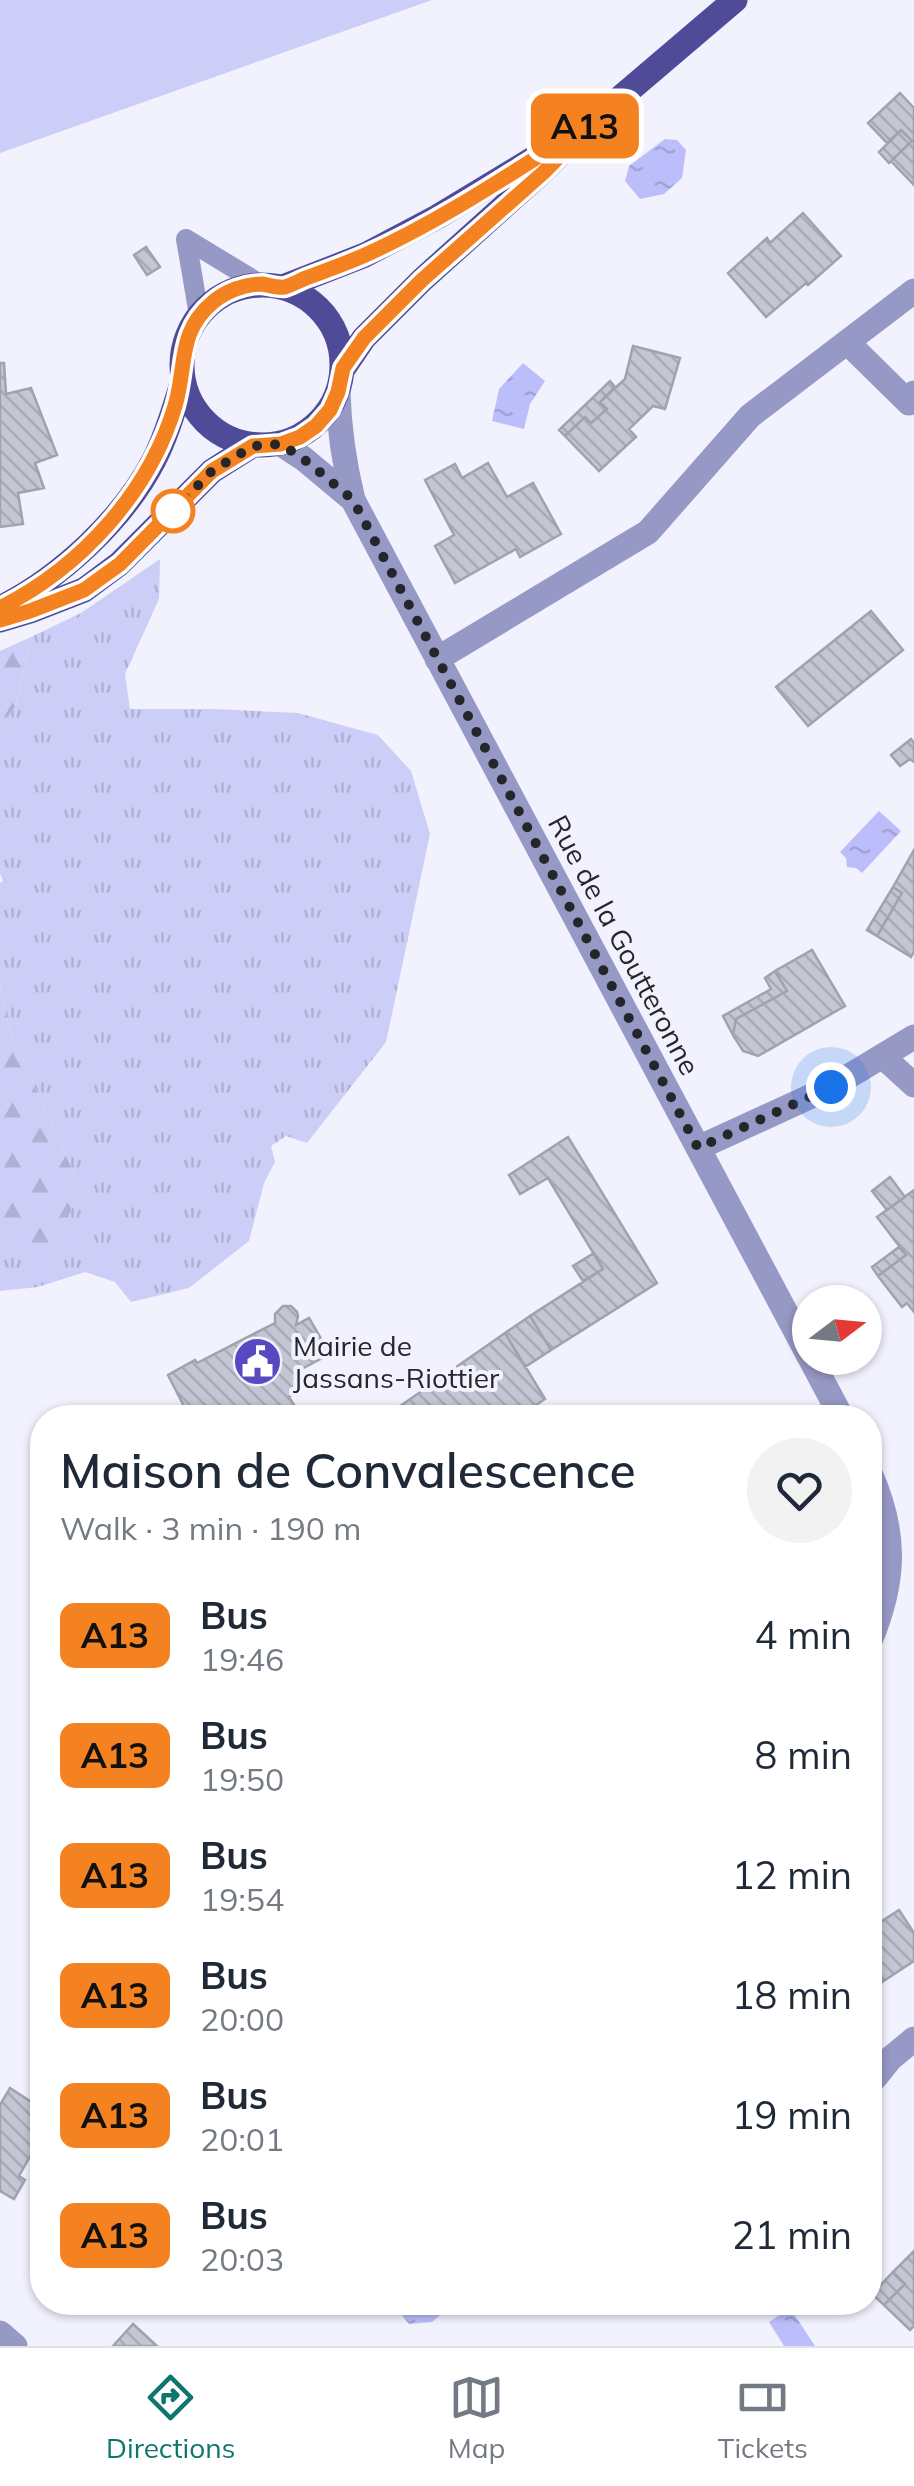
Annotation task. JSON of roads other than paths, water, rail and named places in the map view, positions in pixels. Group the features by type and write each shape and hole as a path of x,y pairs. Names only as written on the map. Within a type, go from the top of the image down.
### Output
{"main road":[{"path":"594,121 514,172 365,255 272,286 237,288 216,299 199,314 182,357 183,380 200,416 232,440 253,446 281,444 316,426 330,410 364,338 594,121 735,0"},
{"path":"272,286 303,296 320,308 341,346 341,380"},
{"path":"0,608 79,553 129,500 154,459 183,380"},
{"path":"0,620 84,590 120,564 212,471 253,446"}],"street":[{"path":"438,659 648,532 750,416 914,291"},
{"path":"847,342 909,403 914,394"},
{"name":"Rue de la Goutteronne","path":"341,380 338,426 353,500 835,1405"},
{"name":"Rue de la Goutteronne","path":"281,444 353,500"},
{"path":"698,1148 831,1087 914,1037"},
{"path":"882,1056 914,1086"},
{"path":"882,1509 888,1527 890,1573 882,1611"},
{"path":"882,2070 914,2039"},
{"path":"0,2333 14,2346"}],"lane":[{"path":"199,314 186,239 272,286"}],"water":[{"path":"665,139 677,140 686,150 682,178 664,194 640,199 625,181 629,166"},
{"path":"523,363 545,381 530,404 524,429 492,421 499,389"},
{"path":"879,811 901,831 862,873 847,867 840,852"},
{"path":"402,2315 440,2315 432,2322 409,2324"},
{"path":"780,2315 795,2315 815,2346 784,2346 769,2322"}],"place":[{"name":"Mairie de Jassans-Riottier","path":"258,1362"}]}
